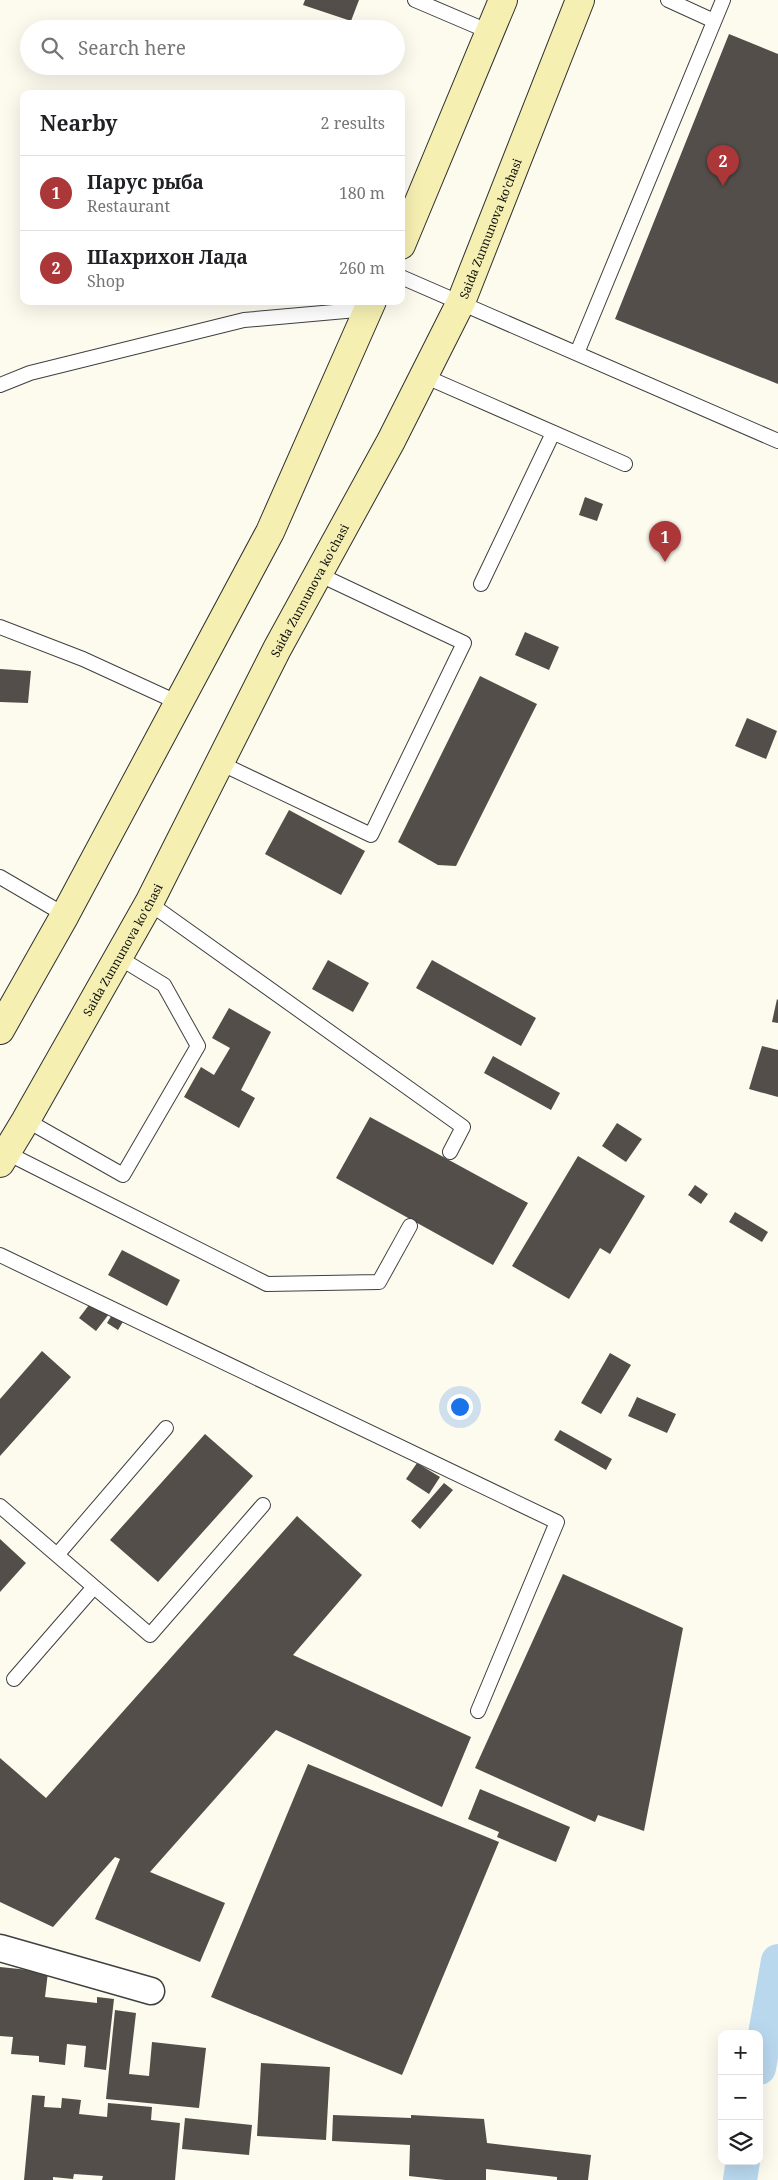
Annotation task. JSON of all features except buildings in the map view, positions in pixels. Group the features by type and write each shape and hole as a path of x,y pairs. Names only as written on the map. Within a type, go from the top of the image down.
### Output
{"main road":[{"path":"405,234 503,0"},
{"name":"Saida Zunnunova ko'chasi","path":"2,1156 26,1120 149,903 277,649 424,376 461,302 580,0"},
{"path":"0,1030 65,915 270,532 370,305"}],"street":[{"path":"0,1948 151,1991"}],"lane":[{"path":"415,0 490,32"},
{"path":"668,0 714,21"},
{"path":"577,353 723,0"},
{"path":"405,279 778,441"},
{"path":"0,385 30,373 244,320 370,305"},
{"path":"424,376 625,464"},
{"path":"481,584 553,433"},
{"path":"220,763 371,835 464,643 318,574"},
{"path":"0,627 83,659 179,703"},
{"path":"0,877 65,915"},
{"path":"149,903 463,1127 450,1152"},
{"path":"26,1120 122,1175 198,1046 164,985 118,958"},
{"path":"2,1156 267,1284 380,1282 410,1226"},
{"path":"0,1255 557,1522 478,1711"},
{"path":"57,1555 166,1428"},
{"path":"0,1506 150,1635 263,1505"},
{"path":"14,1679 94,1587"}],"waterway":[{"path":"763,2045 778,1961"},
{"path":"740,2180 742,2165"}],"place":[{"name":"Шахрихон Лада","path":"723,186"},
{"name":"Парус рыба","path":"665,562"}]}
